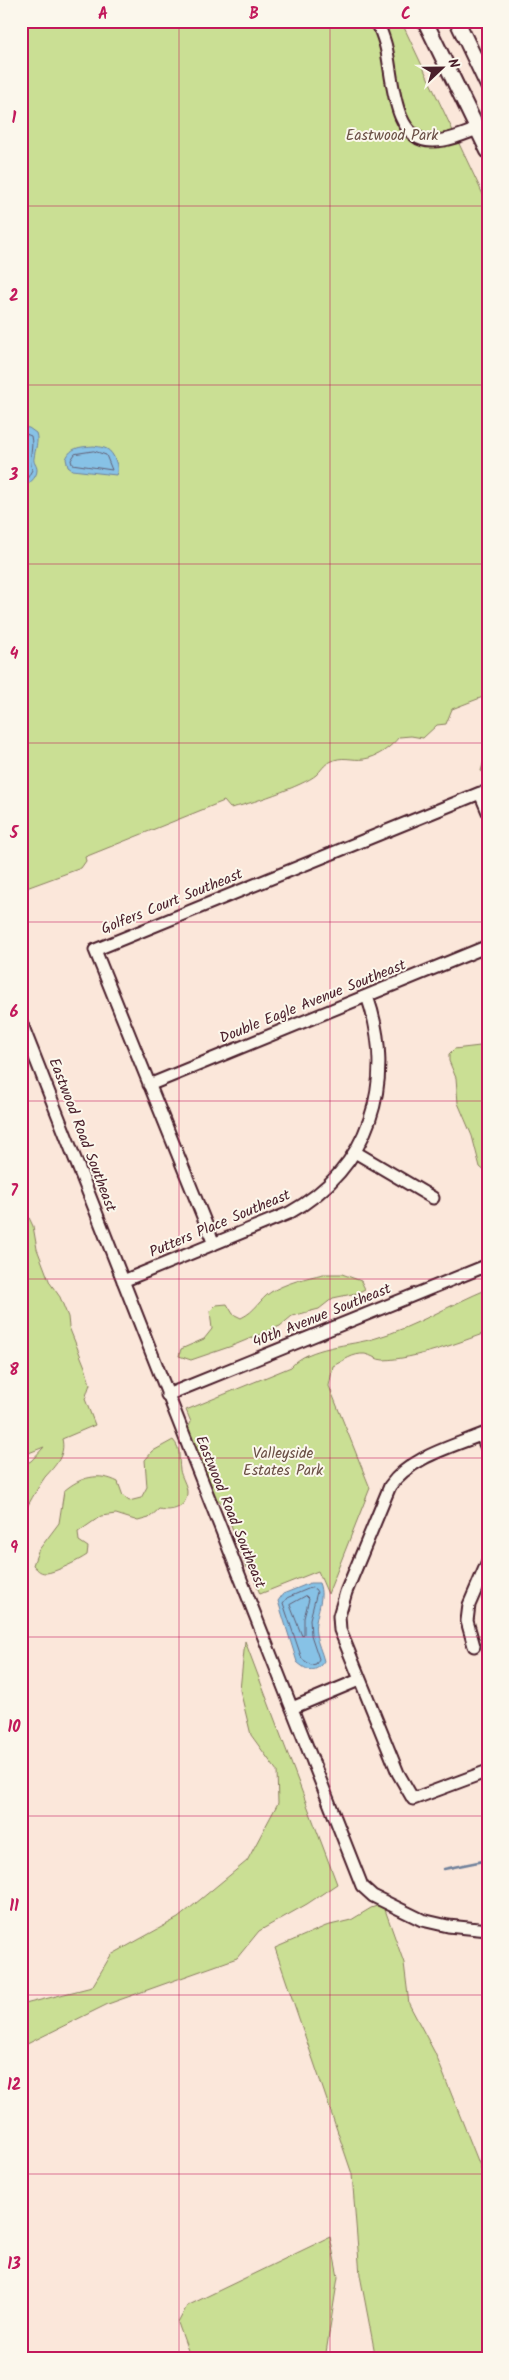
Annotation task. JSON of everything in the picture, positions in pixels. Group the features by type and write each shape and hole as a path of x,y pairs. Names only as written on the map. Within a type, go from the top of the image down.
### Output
{"main road":[{"path":"425,21 482,127 488,151"},
{"path":"457,21 488,86"}],"street":[{"path":"377,21 386,46 396,101 407,129 419,140 433,141 482,127"},
{"name":"Golfers Court Southeast","path":"214,1244 94,950 480,793 488,812"},
{"name":"Double Eagle Avenue Southeast","path":"149,1085 488,946"},
{"name":"Putters Place Southeast","path":"123,1281 276,1219 306,1203 334,1180 355,1152 374,1107 380,1075 378,1039 367,996"},
{"name":"Eastwood Road Southeast","path":"21,1022 351,1858 366,1890 379,1899 422,1920 438,1924 488,1930"},
{"path":"355,1152 433,1198"},
{"name":"40th Avenue Southeast","path":"168,1396 488,1265"},
{"path":"488,1450 484,1434 412,1464 404,1470 390,1486 346,1592 339,1616 340,1630 359,1680 398,1774 413,1799 488,1771"},
{"path":"474,1646 467,1621 469,1605 488,1561"},
{"path":"292,1708 359,1680"}],"green space":[{"name":"Eastwood Park","path":"21,21 401,21 488,205 488,695 452,709 446,724 437,725 423,738 399,737 388,748 374,756 364,759 334,760 326,764 310,779 248,803 230,808 224,801 85,857 86,861 81,868 21,890"},
{"path":"488,747 488,774 481,771"},
{"path":"480,1046 488,1049 488,1174 480,1167 472,1136 458,1103 456,1078 449,1061 449,1054 454,1049"},
{"path":"21,1201 33,1226 37,1249 50,1283 60,1297 68,1317 69,1327 85,1367 90,1384 85,1399 95,1425 62,1439 63,1445 59,1460 42,1481 21,1519 21,1466 31,1461 44,1447 21,1456"},
{"path":"323,1274 342,1274 361,1281 365,1289 357,1293 333,1298 319,1309 292,1316 280,1326 232,1346 191,1360 179,1356 181,1349 204,1339 212,1329 210,1311 216,1305 227,1304 233,1314 241,1318 271,1292 296,1281"},
{"name":"Valleyside Estates Park","path":"488,1289 488,1332 409,1357 383,1360 361,1354 333,1366 329,1386 370,1488 328,1594 318,1571 260,1594 250,1568 246,1567 224,1505 210,1493 187,1430 191,1422 186,1410 291,1367 308,1355 366,1341 390,1333 419,1322"},
{"path":"173,1440 179,1451 180,1470 187,1489 182,1505 169,1510 159,1509 149,1518 138,1521 116,1514 101,1516 78,1532 79,1541 88,1547 87,1555 67,1566 46,1573 38,1570 33,1565 38,1551 59,1523 64,1491 83,1479 104,1477 118,1482 123,1496 129,1501 141,1498 147,1487 145,1460 153,1451"},
{"path":"245,1641 337,1884 307,1904 259,1931 237,1958 108,2004 21,2047 21,2005 92,1987 111,1955 178,1918 247,1861 278,1803 277,1771 251,1735 240,1690"},
{"path":"383,1904 404,1963 409,2004 435,2053 488,2186 488,2359 376,2359 360,2275 352,2174 275,1948 326,1926 351,1920 371,1908"},
{"path":"330,2237 338,2277 325,2359 191,2359 178,2323 187,2306"}],"water":[{"path":"21,427 29,428 36,433 34,460 37,473 32,481 21,488"},
{"path":"94,446 107,449 112,454 117,465 116,475 72,470 68,467 66,459 74,449"},
{"path":"310,1583 319,1583 321,1589 316,1634 324,1661 318,1668 312,1670 305,1668 297,1662 278,1601 283,1594"}],"waterway":[{"path":"444,1869 488,1860"}]}
